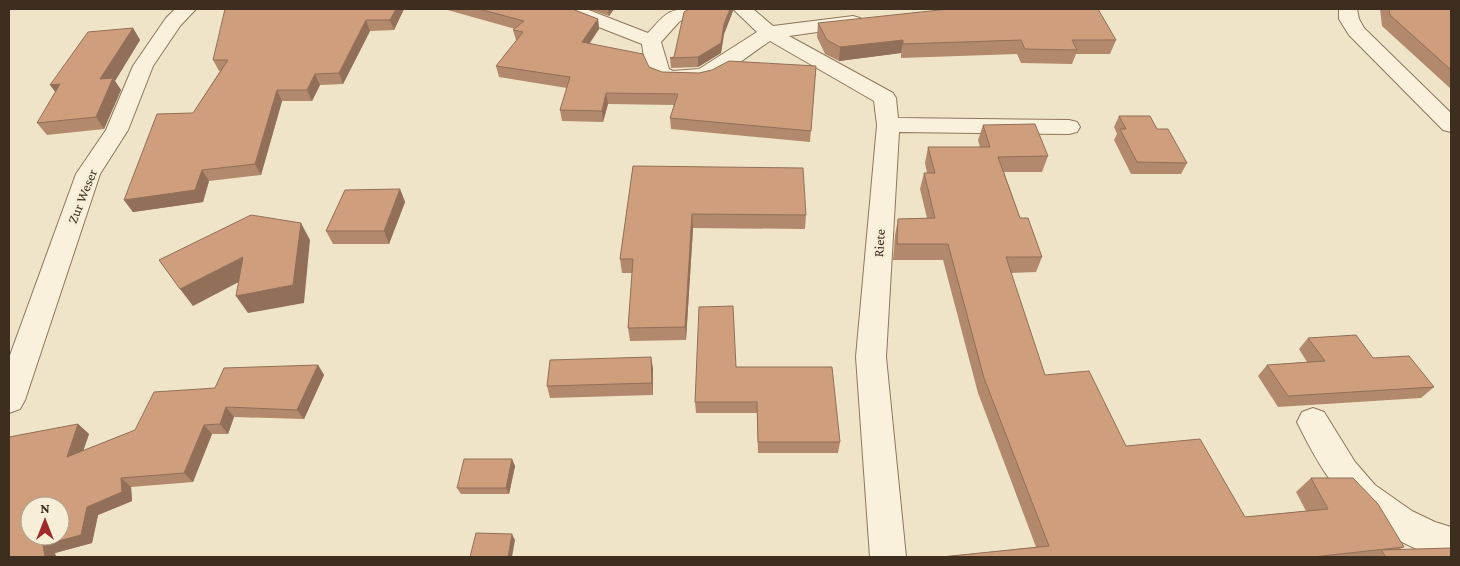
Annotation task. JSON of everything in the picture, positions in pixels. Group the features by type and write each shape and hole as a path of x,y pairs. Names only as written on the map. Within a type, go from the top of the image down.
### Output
{"street":[{"name":"Zur Weser","path":"9,400 88,174 117,130 143,66 173,22 186,9"},
{"path":"570,9 651,41"},
{"path":"651,41 672,18 687,9"},
{"name":"Riete","path":"742,9 769,33 885,98 888,125 871,357 888,557"},
{"path":"1348,9 1349,19 1356,31 1451,125"},
{"path":"651,41 659,73 671,78 704,75 769,33 872,20"},
{"path":"888,125 1069,127"},
{"path":"1313,422 1349,480 1364,497 1385,513 1416,531 1451,544"}],"building":[{"path":"225,9 396,9 390,20 366,20 339,73 315,74 307,90 277,90 255,164 202,170 195,190 124,200 157,114 193,113 228,60 213,60"},
{"path":"479,9 572,9 598,19 582,42 643,54 649,67 662,72 699,73 712,70 729,61 816,66 811,131 670,118 678,94 606,93 602,111 560,110 570,77 496,66 523,32 513,30 524,21"},
{"path":"689,9 730,9 724,24 721,43 698,57 670,58 674,57 684,12"},
{"path":"949,9 1098,9 1116,40 1072,40 1077,50 1025,49 1021,40 903,44 903,40 840,47 827,40 818,23"},
{"path":"1389,9 1451,9 1451,70 1390,15"},
{"path":"133,28 100,79 113,78 96,117 37,123 60,84 50,85 88,32"},
{"path":"1119,116 1150,116 1157,129 1168,129 1187,163 1137,162 1120,129 1126,129"},
{"path":"1035,124 1048,156 998,157 1020,218 1028,218 1042,257 1006,257 1045,375 1089,371 1126,446 1200,439 1245,517 1328,509 1311,478 1353,478 1378,504 1404,547 1313,557 941,557 1049,546 984,378 948,244 897,244 898,219 935,218 924,173 935,173 928,147 990,147 983,125"},
{"path":"633,166 803,168 806,215 692,214 685,327 628,328 633,259 620,259"},
{"path":"400,189 384,231 326,231 345,190"},
{"path":"251,215 301,223 293,285 236,296 243,257 180,289 159,260"},
{"path":"733,306 736,367 832,367 840,442 758,442 757,402 695,402 699,307"},
{"path":"1356,335 1373,358 1409,356 1434,387 1288,396 1267,365 1325,361 1308,338"},
{"path":"651,357 652,383 547,386 550,360"},
{"path":"318,365 297,410 226,407 220,424 204,425 184,473 121,478 122,492 87,507 81,535 70,538 70,496 20,496 20,546 43,546 45,557 9,557 9,437 78,424 67,457 135,430 154,392 215,388 224,368"},
{"path":"464,459 512,459 506,488 457,488"},
{"path":"476,533 512,534 508,557 470,557"},
{"path":"1451,548 1451,557 1386,557 1381,550"}]}
